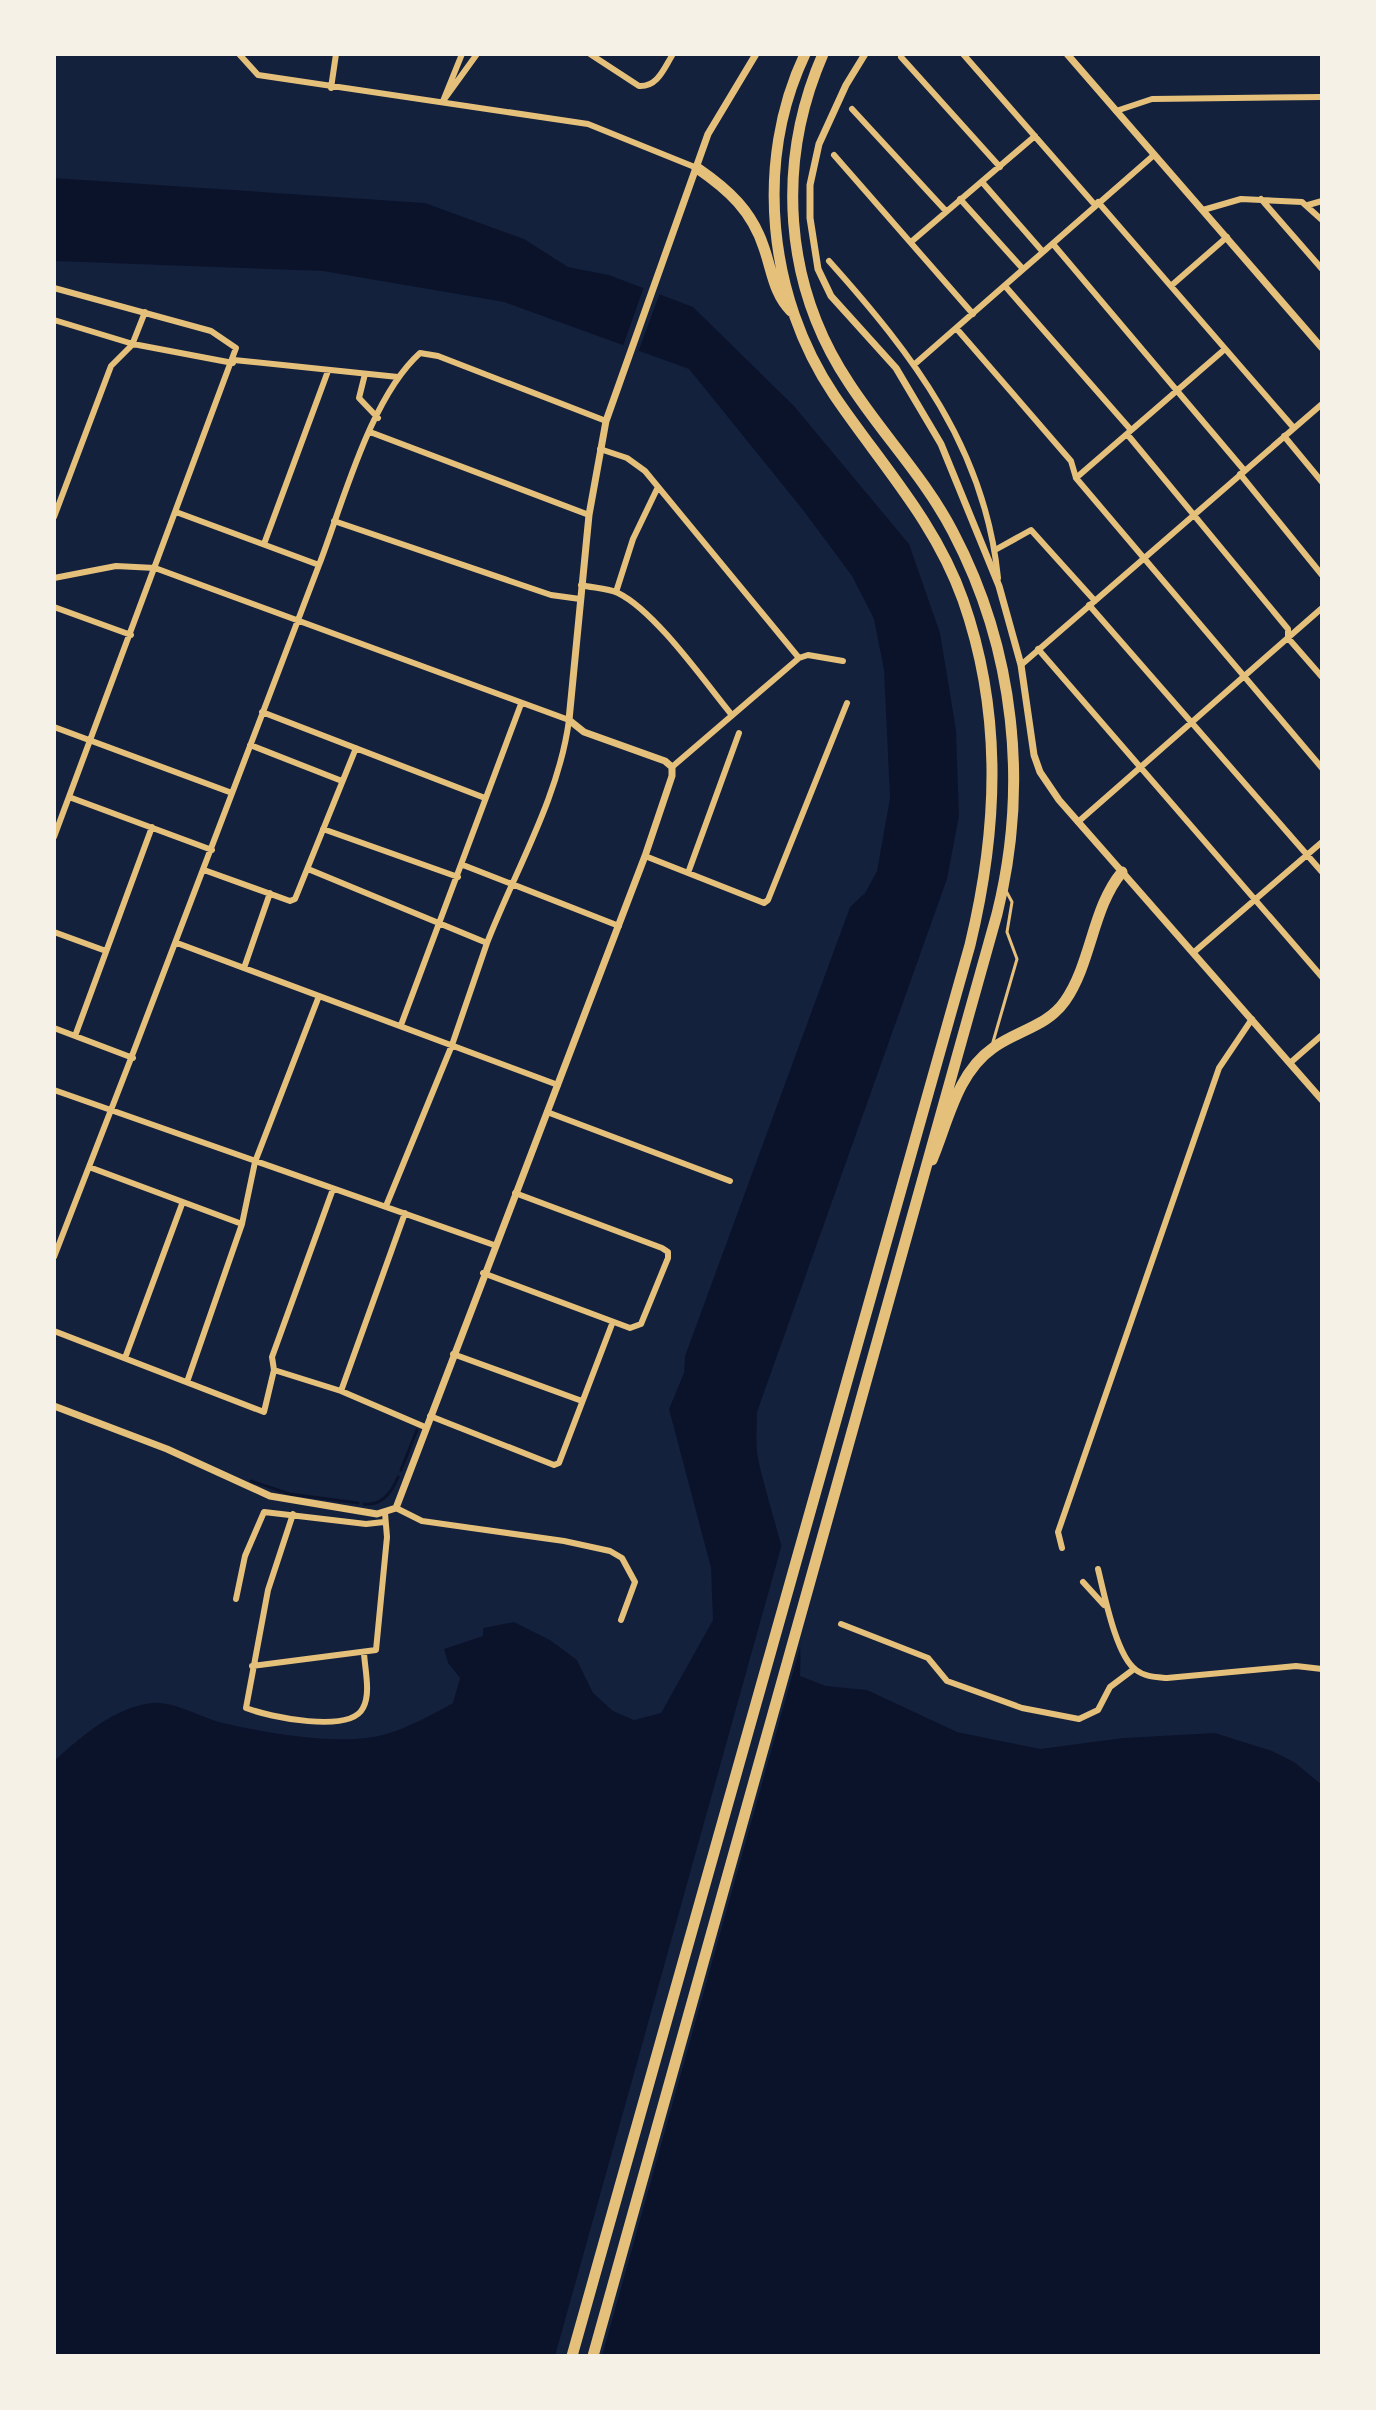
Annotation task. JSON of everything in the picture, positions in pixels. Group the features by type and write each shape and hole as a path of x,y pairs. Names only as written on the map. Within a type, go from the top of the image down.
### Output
{"highway":[{"path":"572,2356 970,945 988,859 993,752 983,668 950,569 918,509 832,392 794,315 777,241 775,167 786,109 805,54"},
{"path":"593,2356 1004,886 1014,807 1014,751 1009,697 980,593 953,531 934,500 833,357 804,287 793,230 792,169 802,114 823,54"},
{"path":"697,168 743,205 763,245 780,301 794,315"},
{"path":"913,1207 959,1088 990,1049 1045,1020 1064,1002 1108,891 1122,872"}],"street":[{"path":"239,54 258,75 588,124 697,168"},
{"path":"331,88 336,54"},
{"path":"443,101 462,54"},
{"path":"443,101 477,54"},
{"path":"590,54 639,86 646,87 653,84 673,54"},
{"path":"386,1206 452,1045 487,943 533,835 566,741 589,515 606,421 708,134 756,54"},
{"path":"865,54 846,85 819,144 810,185 810,218 818,269 831,296 896,368 941,444 999,586 1021,665 1034,755 1040,772 1078,822 1322,1100"},
{"path":"963,54 1172,285 1293,427"},
{"path":"1067,54 1322,348"},
{"path":"901,57 1000,167"},
{"path":"1116,111 1152,99 1322,97"},
{"path":"852,109 945,210"},
{"path":"911,242 1035,136"},
{"path":"834,155 973,314"},
{"path":"916,363 1154,155"},
{"path":"982,182 1043,252"},
{"path":"960,199 1023,269"},
{"path":"1203,210 1222,202 1261,199 1308,205 1322,201"},
{"path":"1261,199 1322,269"},
{"path":"1308,205 1322,220"},
{"path":"1172,285 1227,237"},
{"path":"1053,244 1177,390 1322,575"},
{"path":"829,261 916,363 961,447 980,491 995,550 999,586"},
{"path":"1005,286 1190,507 1192,517 1288,629 1288,638 1322,677"},
{"path":"54,288 145,312 226,339 236,348 234,361 131,635 57,821 54,837"},
{"path":"54,517 111,366 133,344 145,312"},
{"path":"54,320 133,344 234,361 398,377"},
{"path":"956,328 1071,461 1076,478 1322,768"},
{"path":"1076,478 1225,349"},
{"path":"54,1257 177,943 334,521 370,432 398,377 420,353 438,356 606,421"},
{"path":"264,544 328,371"},
{"path":"365,374 359,398 378,418"},
{"path":"1021,665 1322,404"},
{"path":"370,432 589,515"},
{"path":"1284,436 1322,482"},
{"path":"600,449 627,458 645,471 799,658"},
{"path":"616,592 633,539 657,489"},
{"path":"176,512 319,565"},
{"path":"334,521 551,595 580,599"},
{"path":"995,550 1031,530 1322,872"},
{"path":"54,578 116,566 155,568 569,720 584,732 665,761 672,767"},
{"path":"581,585 616,592 649,619 731,714"},
{"path":"54,607 131,635"},
{"path":"1078,822 1322,608"},
{"path":"1038,649 1322,977"},
{"path":"236,1599 245,1556 267,1510 366,1524 384,1518 396,1508 483,1273 619,926 645,856 672,767 799,658 808,655 843,661"},
{"path":"645,856 764,903 768,900 847,703"},
{"path":"401,1025 521,704"},
{"path":"262,712 485,798"},
{"path":"54,727 232,793"},
{"path":"688,873 739,733"},
{"path":"250,745 342,781"},
{"path":"204,870 292,901 308,869 356,748"},
{"path":"69,797 212,850"},
{"path":"75,1036 152,827"},
{"path":"323,829 458,877"},
{"path":"1193,953 1322,842"},
{"path":"463,865 619,926"},
{"path":"308,869 487,943"},
{"path":"244,968 270,893"},
{"path":"54,932 106,951"},
{"path":"177,943 558,1085"},
{"path":"187,1382 242,1224 255,1162 319,996"},
{"path":"1062,1548 1058,1532 1219,1068 1252,1019"},
{"path":"54,1028 133,1058"},
{"path":"1290,1063 1322,1035"},
{"path":"54,1090 494,1245"},
{"path":"547,1112 730,1181"},
{"path":"89,1167 242,1224"},
{"path":"54,1331 264,1412 274,1370 272,1357 333,1189"},
{"path":"483,1273 612,1324 630,1328 641,1324 668,1252 515,1193"},
{"path":"125,1358 182,1204"},
{"path":"341,1391 405,1213"},
{"path":"430,1416 554,1465 561,1458 612,1324"},
{"path":"453,1354 582,1401"},
{"path":"274,1370 341,1391 425,1427"},
{"path":"54,1406 167,1449 270,1496 384,1518"},
{"path":"396,1508 422,1521 564,1541 610,1551 622,1558 635,1582 621,1620"},
{"path":"293,1514 268,1590 246,1708 281,1718 346,1722 357,1717 367,1700 364,1653"},
{"path":"252,1666 376,1650 387,1537 384,1518"},
{"path":"1098,1569 1107,1608 1128,1662 1147,1676 1167,1678 1296,1666 1322,1669"},
{"path":"1083,1582 1107,1608"},
{"path":"841,1624 928,1658 947,1681 1022,1708 1079,1719 1098,1710 1110,1687 1134,1669"}],"lane":[{"path":"990,1049 1017,959 1007,932 1012,902 1004,886"}],"water":[{"path":"54,178 425,203 524,239 568,267 609,275 693,307 794,406 909,544 940,633 956,730 959,816 947,879 757,1412 758,1457 798,1622 800,1676 826,1686 867,1690 957,1732 1040,1749 1123,1738 1215,1733 1272,1751 1294,1762 1322,1785 1322,2356 54,2356 54,1761 111,1717 124,1710 152,1703 179,1707 223,1723 283,1734 349,1739 386,1734 453,1703 460,1678 448,1663 444,1649 483,1636 483,1628 514,1622 550,1640 577,1660 593,1693 613,1711 634,1720 661,1713 713,1620 711,1568 669,1409 684,1373 685,1356 850,907 865,893 877,871 890,798 884,670 874,619 852,576 689,369 504,302 323,271 54,261"}],"pier":[{"path":"645,284 661,290 637,355 622,349"},
{"path":"784,1537 804,1633 602,2356 555,2356"}],"waterway":[{"path":"401,1470 417,1430"},
{"path":"364,1504 376,1503 386,1497 398,1477"},
{"path":"251,1481 290,1494 358,1503"}]}
